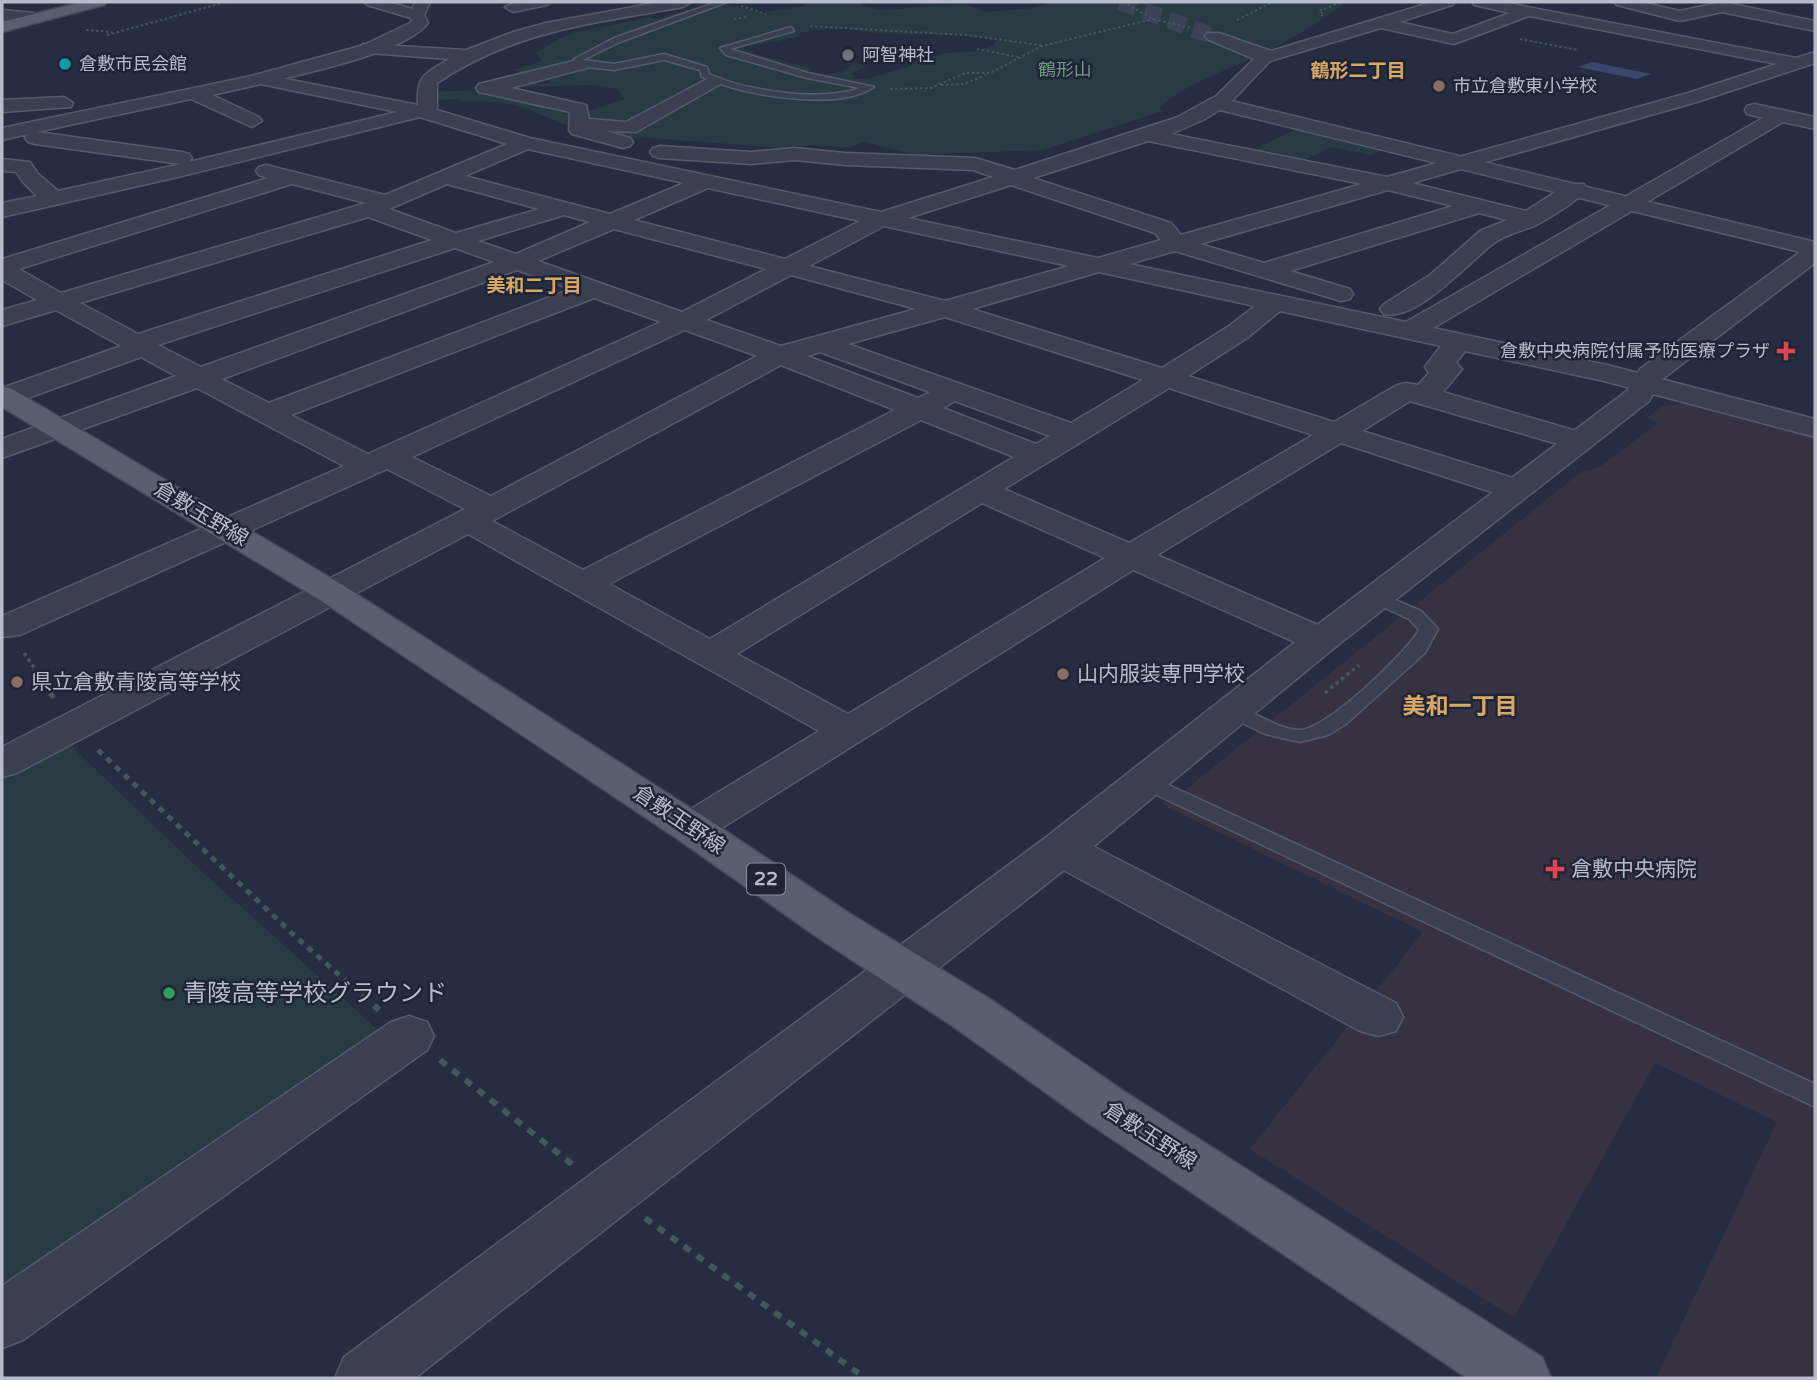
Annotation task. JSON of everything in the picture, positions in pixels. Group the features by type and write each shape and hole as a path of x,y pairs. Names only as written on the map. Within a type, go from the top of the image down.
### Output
{"main road":[{"path":"2,27 99,2"},
{"name":"倉敷玉野線","path":"3,396 332,593 972,1013 1129,1122 1520,1378"}],"street":[{"path":"3,134 261,79 369,48 414,29 420,23 420,8 372,2"},
{"path":"513,7 542,2"},
{"path":"598,2 629,12"},
{"path":"2,210 125,183 189,163 227,159 422,112 428,109 426,85 464,55 545,29 683,2"},
{"path":"1213,36 1265,57 1290,52 1447,2"},
{"path":"1479,2 1532,13 1808,52"},
{"path":"1377,23 1454,39 1548,10 1552,2"},
{"path":"1622,2 1722,25"},
{"path":"1748,13 1778,4"},
{"path":"1680,16 1722,8 1815,26"},
{"path":"1612,20 1656,10"},
{"path":"2,15 34,18"},
{"path":"1663,29 1697,20"},
{"path":"369,48 464,55"},
{"path":"391,65 406,51"},
{"path":"2,764 332,593 780,355 1694,97 1808,52"},
{"path":"7,627 229,530 682,322 881,219 1187,121 1219,104 1265,57"},
{"path":"472,86 581,64"},
{"path":"438,73 457,74 472,86 579,109 579,130 623,142"},
{"path":"261,79 366,92 526,143 582,151 705,181 1274,303 1418,326 1780,116"},
{"path":"579,122 629,128 715,82"},
{"path":"195,94 252,121"},
{"path":"1694,97 1815,123"},
{"path":"2,106 171,100"},
{"path":"1219,104 1576,189 1815,251"},
{"path":"77,144 146,128 135,108"},
{"path":"3,134 189,163"},
{"path":"1147,135 1387,183 1530,219"},
{"path":"582,151 636,139 845,159 975,164 1163,229 1177,244 1393,309 1418,326 1458,342 1646,383 1815,428"},
{"path":"164,140 189,163"},
{"path":"2,318 380,207 526,143"},
{"path":"582,151 751,158 795,154"},
{"path":"227,159 380,207 453,241 780,355 1037,455"},
{"path":"2,166 23,166 30,178 54,199"},
{"path":"87,168 110,174 125,183"},
{"path":"61,173 93,190"},
{"path":"2,269 290,178"},
{"path":"447,178 947,309 1515,489"},
{"path":"2,449 514,263 705,181"},
{"path":"1393,309 1440,279 1488,236 1530,219 1576,189"},
{"path":"1262,271 1479,206"},
{"path":"3,396 140,345 453,241 565,208"},
{"path":"366,1378 1147,782 1321,640 1639,395 1650,375 1815,251"},
{"path":"2,269 197,379 366,465 388,457 489,508 468,521"},
{"path":"267,414 592,290"},
{"path":"712,653 1166,378 1238,332 1274,303"},
{"path":"1425,395 1448,369 1439,367 1458,342"},
{"path":"822,344 1073,433"},
{"path":"584,583 954,391"},
{"path":"691,828 1132,556 1407,391 1579,441"},
{"path":"979,490 1321,640"},
{"path":"468,521 848,730"},
{"path":"1060,849 1378,1017"},
{"path":"2,1320 409,1036"}],"lane":[{"path":"723,2 587,53 578,60 581,64 614,67 664,57 677,59 704,69 705,75 715,82 772,92 844,95 870,87"},
{"path":"792,29 724,48 729,53 807,75 870,87"},
{"path":"1233,711 1272,730 1300,736 1321,731 1339,720 1418,649 1429,629 1415,615 1376,597"},
{"path":"1147,782 1815,1096"}],"path":[{"path":"107,35 226,2"},
{"path":"870,87 900,90 964,84 1042,46 1153,19 1122,2"},
{"path":"1144,3 1152,2"},
{"path":"1316,19 1324,14 1319,11 1342,2"},
{"path":"740,6 774,17"},
{"path":"792,29 829,27 965,35 1042,46"},
{"path":"76,29 117,33"},
{"path":"1477,30 1578,50"},
{"path":"977,49 1019,58"},
{"path":"937,86 965,73 990,73"},
{"path":"7,627 74,728 295,936"},
{"path":"1324,695 1369,656"}],"shaded area":[{"name":"倉敷中央病院","path":"1697,405 1815,437 1815,1378 1656,1378 1777,1122 1655,1063 1514,1318 1250,1149 1423,932 1165,806 1582,471 1598,468 1658,423 1647,417 1662,406"}],"green space":[{"name":"鶴形山","path":"802,2 859,2 865,7 882,10 964,4 986,12 1036,8 1049,2 1346,2 1283,43 1189,87 1160,107 1162,111 1043,150 915,155 865,142 846,148 812,145 779,148 609,137 593,134 512,105 460,102 459,99 436,100 430,92 483,90 592,110 625,99 617,89 592,85 521,87 519,84 551,83 548,81 550,79 574,75 512,70 542,61 536,53 558,39 577,32 649,17 655,19 723,3 772,15 765,12 805,6","holes":["846,28 864,32 958,35 996,40 993,46 978,51 946,53 908,63 913,65 883,75 860,79 853,79 855,76 851,74 868,65 853,63 843,71 825,75 809,71 811,68 751,53 754,52 742,48 801,36 795,34 814,30"]},
{"path":"1296,129 1385,149 1371,155 1331,147 1301,162 1249,152"},
{"name":"青陵高等学校グラウンド","path":"67,742 198,868 387,1038 2,1307 2,775"}],"water":[{"path":"1592,62 1651,74 1637,79 1578,67"}],"tunnel":[{"path":"1120,2 1213,36"}],"place":[{"name":"阿智神社","path":"848,55"},
{"name":"倉敷市民会館","path":"65,64"},
{"name":"市立倉敷東小学校","path":"1439,86"},
{"name":"倉敷中央病院付属予防医療プラザ","path":"1786,351"},
{"name":"山内服装専門学校","path":"1063,674"},
{"name":"県立倉敷青陵高等学校","path":"17,682"},
{"name":"倉敷中央病院","path":"1555,869"},
{"name":"青陵高等学校グラウンド","path":"169,993"}],"district":[{"name":"鶴形二丁目","path":"1358,71"},
{"name":"美和二丁目","path":"534,286"},
{"name":"美和一丁目","path":"1460,707"}]}
